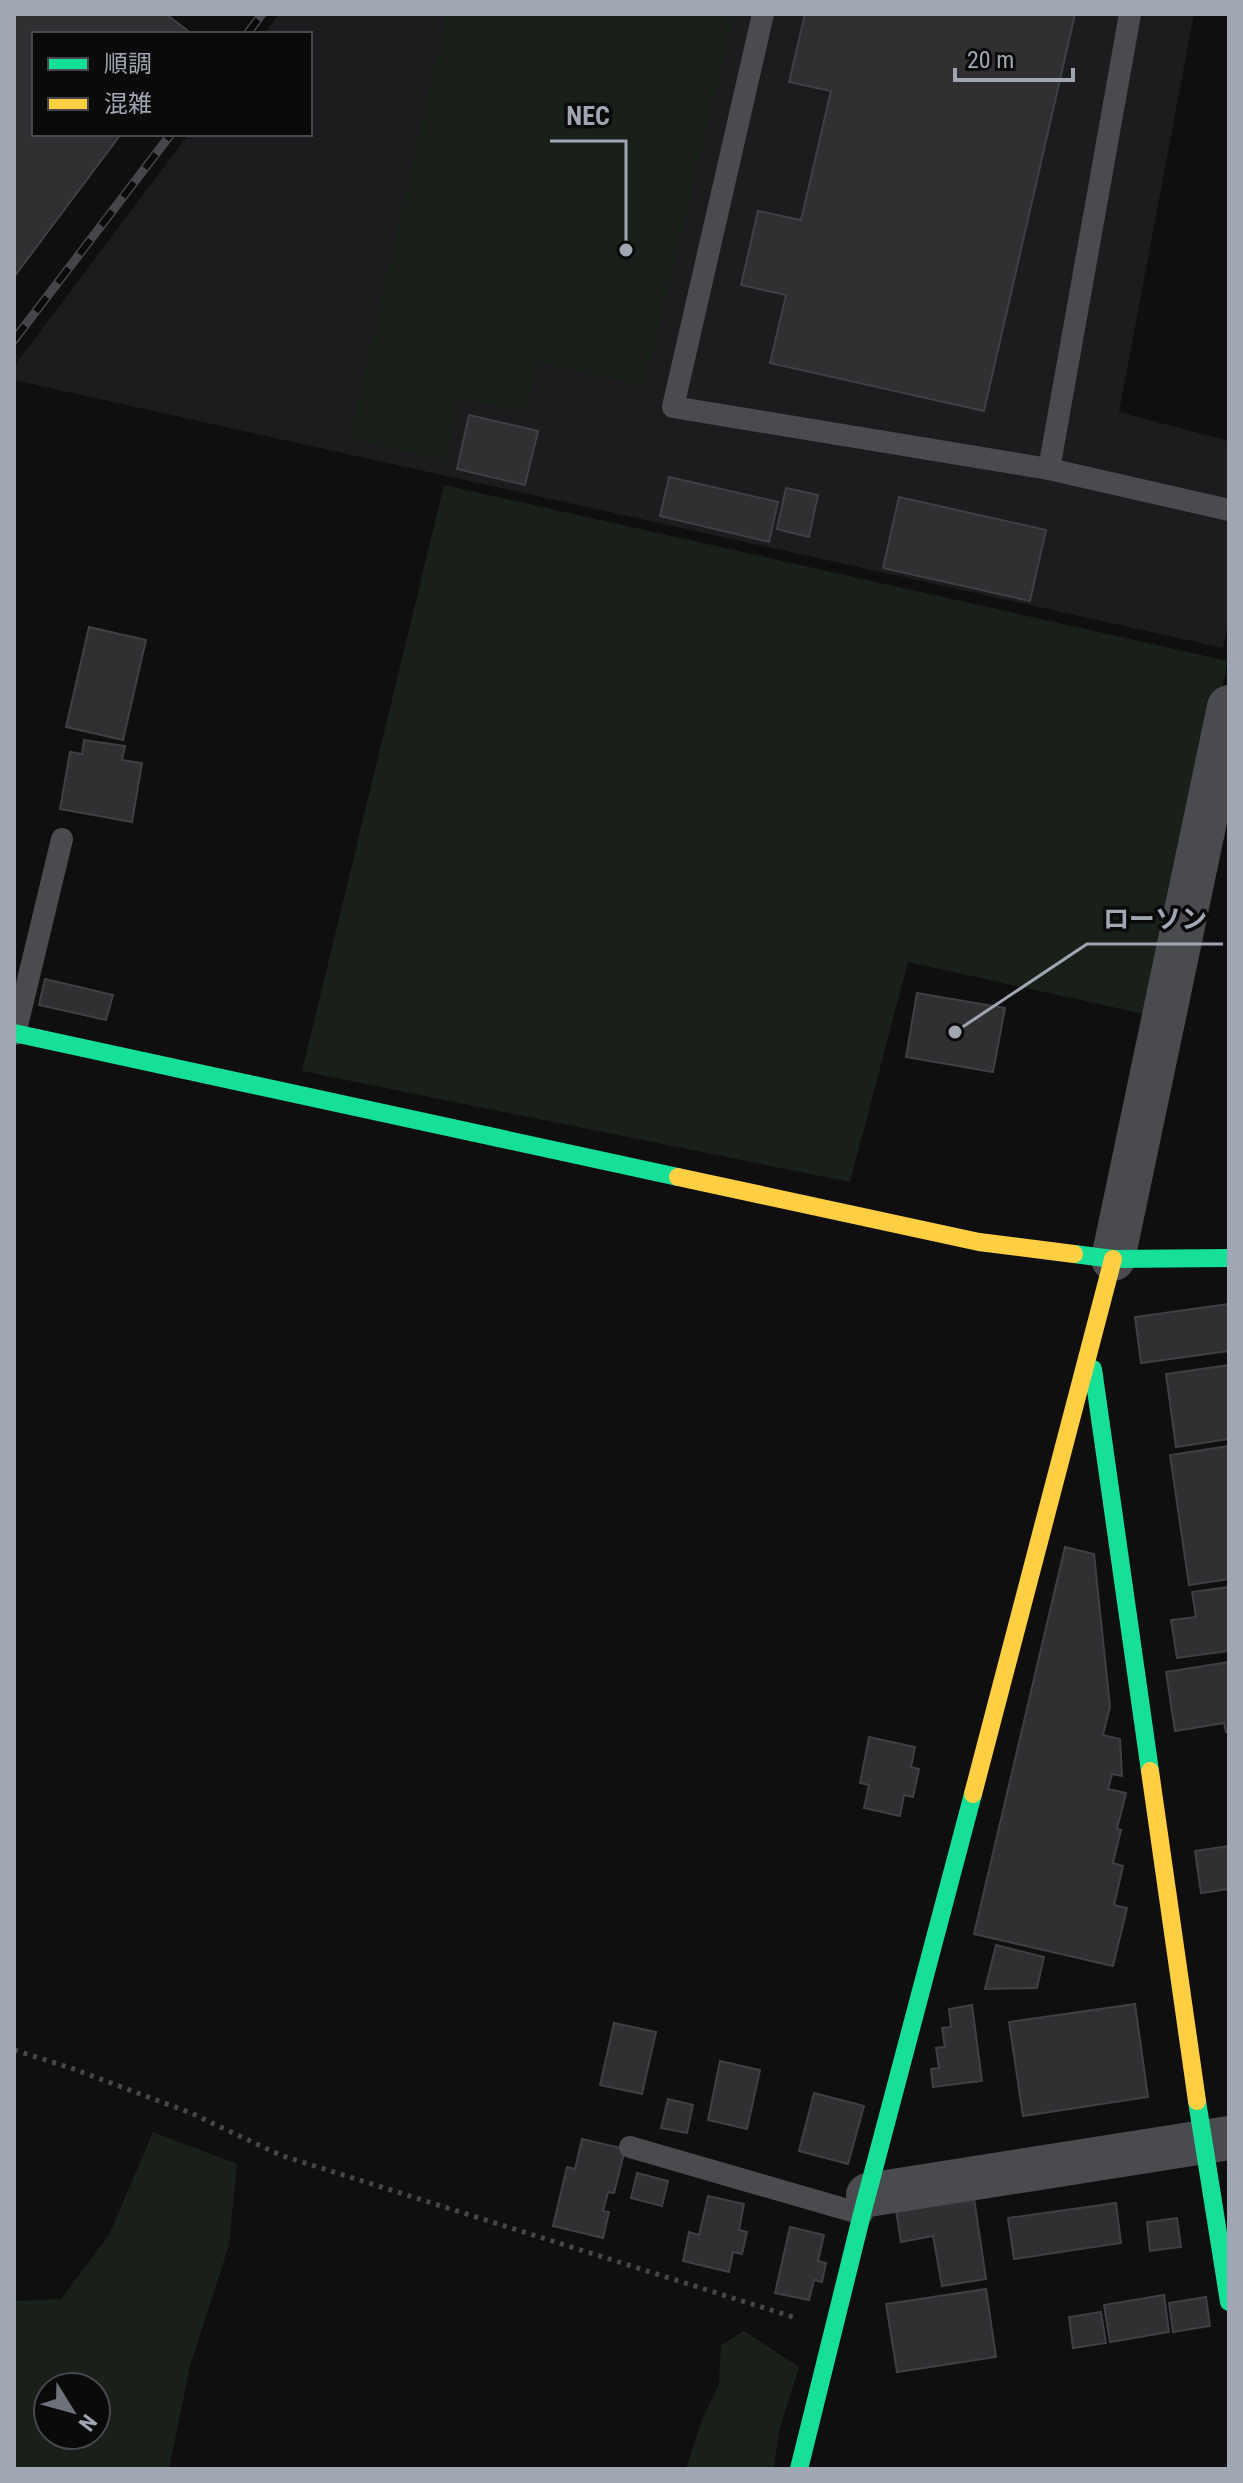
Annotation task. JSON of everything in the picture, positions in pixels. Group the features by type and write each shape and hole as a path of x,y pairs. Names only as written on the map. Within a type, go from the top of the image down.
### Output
{"street":[{"path":"799,2469 865,2205 1113,1259 1229,707"},
{"path":"14,1034 979,1242 1113,1259 1229,1258"},
{"path":"1090,1351 1216,2140 1229,2302"},
{"path":"865,2205 1216,2140"}],"lane":[{"path":"763,14 673,407 1049,469 1229,510"},
{"path":"1049,469 1130,14"},
{"path":"14,1034 62,839"},
{"path":"630,2147 865,2205"}],"path":[{"path":"14,2050 191,2113 280,2155 833,2330"}],"shaded area":[{"path":"279,14 1194,14 1119,412 1229,441 1229,617 1223,648 14,380 14,366 187,136 312,136 312,32 266,32"},
{"path":"446,14 735,14 645,386 539,363 526,412 460,398 446,461 349,438"},
{"path":"444,485 1228,661 1149,1015 908,962 850,1182 302,1071"},
{"path":"153,2132 237,2164 229,2245 190,2366 169,2469 14,2469 14,2301 61,2299 109,2235"},
{"path":"744,2331 799,2367 779,2431 774,2467 686,2469 701,2422 719,2384 721,2345"}],"building":[{"path":"14,14 166,14 189,32 32,32 32,136 120,136 14,277"},
{"path":"805,14 1075,14 984,411 770,363 786,295 741,285 758,211 801,220 831,91 789,82"},
{"path":"469,415 538,431 525,485 457,469"},
{"path":"669,477 778,502 769,542 660,516"},
{"path":"786,488 818,495 809,537 777,529"},
{"path":"899,497 1046,530 1030,601 883,568"},
{"path":"89,627 146,640 123,740 66,727"},
{"path":"84,740 125,746 122,760 142,763 132,822 60,809 70,752 82,754"},
{"path":"45,979 113,995 106,1020 39,1005"},
{"path":"917,993 1005,1008 993,1072 906,1057"},
{"path":"1229,1304 1229,1351 1141,1363 1135,1317"},
{"path":"1229,1365 1229,1439 1176,1447 1166,1374"},
{"path":"1229,1446 1229,1579 1189,1585 1170,1455"},
{"path":"1065,1547 1094,1554 1110,1707 1103,1735 1120,1739 1122,1776 1112,1774 1108,1789 1126,1793 1113,1863 1123,1866 1114,1905 1127,1908 1113,1966 974,1934"},
{"path":"1229,1587 1229,1651 1177,1658 1171,1620 1196,1617 1192,1592"},
{"path":"1229,1662 1229,1732 1226,1732 1224,1723 1175,1731 1166,1672"},
{"path":"869,1737 915,1747 911,1767 919,1769 913,1797 904,1795 900,1816 864,1808 869,1785 860,1783"},
{"path":"1229,1846 1229,1889 1201,1893 1195,1851"},
{"path":"996,1945 1044,1957 1037,1988 985,1989"},
{"path":"1135,2004 1148,2097 1023,2116 1009,2022"},
{"path":"972,2005 982,2081 933,2087 931,2069 939,2068 936,2048 945,2047 942,2028 951,2027 949,2009"},
{"path":"614,2023 656,2032 642,2094 600,2085"},
{"path":"720,2061 760,2070 747,2129 708,2120"},
{"path":"814,2093 864,2106 848,2164 799,2151"},
{"path":"668,2099 693,2105 687,2133 661,2128"},
{"path":"582,2139 625,2149 614,2193 608,2192 603,2211 609,2212 603,2238 553,2226 567,2167 575,2169"},
{"path":"637,2173 668,2181 662,2206 631,2198"},
{"path":"708,2196 744,2204 739,2230 747,2232 742,2254 733,2252 729,2272 683,2261 689,2232 699,2235"},
{"path":"974,2198 986,2279 942,2286 933,2236 901,2242 896,2210"},
{"path":"1116,2203 1121,2243 1014,2259 1008,2218"},
{"path":"1177,2218 1181,2247 1150,2251 1147,2222"},
{"path":"790,2227 824,2235 818,2261 826,2263 822,2282 814,2280 809,2300 775,2293"},
{"path":"986,2289 996,2357 897,2372 886,2304"},
{"path":"1164,2295 1169,2332 1110,2342 1104,2305"},
{"path":"1206,2297 1210,2326 1173,2332 1169,2303"},
{"path":"1101,2312 1106,2343 1073,2348 1069,2317"}],"railway":[{"path":"248,32 262,14"},
{"path":"14,340 169,136"}],"traffic: fast":[{"path":"14,1033 678,1177"},
{"path":"1074,1254 1113,1259 1229,1258"},
{"path":"1093,1369 1150,1771"},
{"path":"799,2469 862,2214 973,1794"},
{"path":"1197,2101 1229,2302"}],"traffic: slow":[{"path":"678,1177 979,1242 1074,1254"},
{"path":"973,1794 1113,1259"},
{"path":"1150,1771 1197,2101"}],"place":[{"name":"NEC","path":"626,250"},
{"name":"ローソン","path":"955,1032"}]}
